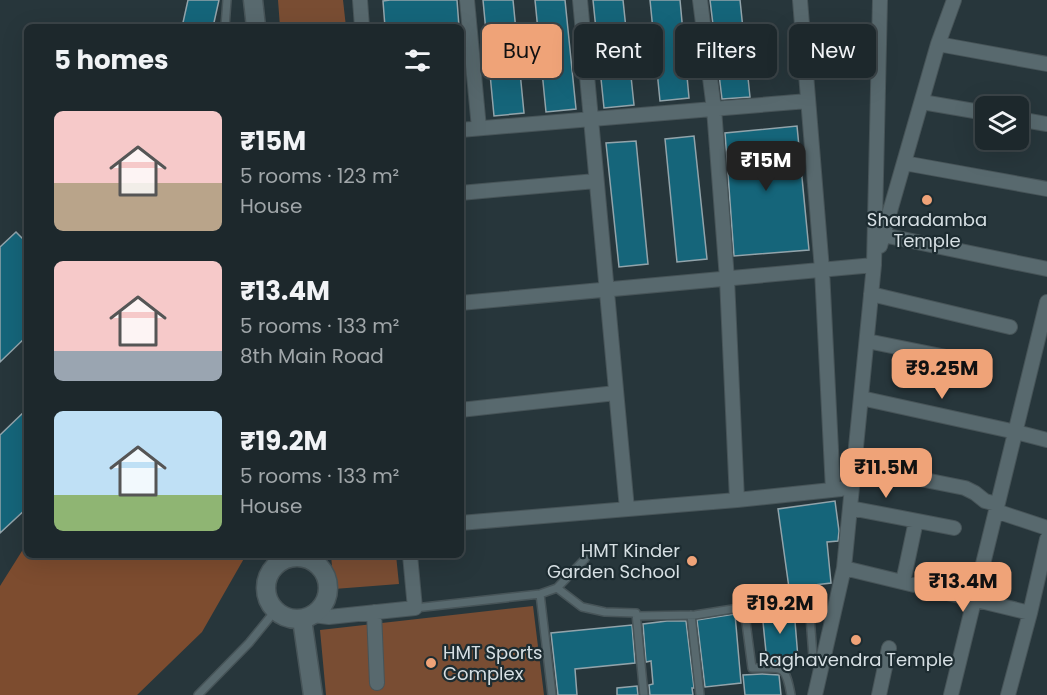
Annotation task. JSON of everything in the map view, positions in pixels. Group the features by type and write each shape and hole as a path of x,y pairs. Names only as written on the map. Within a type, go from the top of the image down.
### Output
{"street":[{"path":"253,0 256,24"},
{"path":"360,0 362,24"},
{"path":"466,0 479,128"},
{"path":"580,0 627,509"},
{"path":"700,0 714,109 727,279 737,500"},
{"path":"800,0 822,270 833,490"},
{"path":"815,695 844,568 867,341 874,265 880,0"},
{"path":"874,265 938,44 954,0"},
{"path":"938,44 1047,64"},
{"path":"464,130 808,101"},
{"path":"922,102 975,111"},
{"path":"1029,121 1047,124"},
{"path":"904,163 1044,188"},
{"path":"464,193 596,181"},
{"path":"883,235 1047,269"},
{"path":"464,303 874,265"},
{"path":"871,294 1010,327"},
{"path":"951,695 1047,302"},
{"path":"867,341 966,360"},
{"path":"464,410 616,393"},
{"path":"861,398 1047,440"},
{"path":"855,466 965,488 997,507 1047,528"},
{"path":"464,523 852,488"},
{"path":"850,508 954,528"},
{"path":"903,582 916,521"},
{"path":"1008,695 1046,548"},
{"path":"283,558 268,574 265,585 266,596 275,611 285,617 296,619 415,608 410,558"},
{"path":"306,558 321,567 327,576 329,587 327,598 321,608 307,617"},
{"path":"844,568 1030,613"},
{"path":"374,612 377,683"},
{"path":"307,617 313,695"},
{"path":"879,695 889,648"}],"lane":[{"path":"225,24 227,0"},
{"path":"415,608 540,594 557,588 585,559"},
{"path":"557,588 582,607 605,612 636,613 637,616 691,615 795,599 806,608 810,616 813,657"},
{"path":"540,594 552,695"},
{"path":"744,607 752,668 782,669 786,673 791,695"},
{"path":"198,695 249,643 275,611"},
{"path":"691,615 700,695"},
{"path":"637,616 644,695"}],"shaded area":[{"path":"278,0 343,0 346,24 280,24"},
{"path":"24,548 24,558 244,558 202,632 137,695 0,695 0,586"},
{"path":"331,558 396,558 399,584 334,589"},
{"name":"HMT Sports Complex","path":"533,606 544,695 326,695 320,630"}],"building":[{"path":"188,0 219,0 214,24 183,24"},
{"path":"457,0 459,24 385,24 383,1"},
{"path":"483,0 513,0 515,24 485,24"},
{"path":"535,0 565,0 576,109 546,112 543,78 562,78 562,24 537,24"},
{"path":"593,0 623,0 626,24 595,24"},
{"path":"650,0 680,0 682,24 675,24 675,78 687,78 689,98 660,101 658,78 663,78 663,24 652,24"},
{"path":"710,0 740,0 742,24 713,24"},
{"path":"490,78 521,78 524,113 494,116"},
{"path":"601,78 631,78 634,105 604,108"},
{"path":"719,78 748,78 750,97 722,99"},
{"path":"797,126 809,250 734,256 725,133"},
{"path":"694,136 707,259 677,262 665,139"},
{"path":"636,141 648,264 619,267 606,143"},
{"path":"16,232 24,240 24,339 0,362 0,247"},
{"path":"24,412 24,511 0,533 0,435"},
{"path":"835,501 838,541 827,542 831,583 789,588 778,509"},
{"path":"794,609 798,658 777,660 777,663 767,662 762,612"},
{"path":"735,614 741,683 705,687 697,620"},
{"path":"686,621 693,695 650,695 649,685 653,684 651,661 646,662 643,624"},
{"path":"632,625 635,663 575,669 577,695 558,695 551,633"},
{"path":"743,675 779,675 781,695 745,695"},
{"path":"637,686 638,695 617,695 617,688"}],"place":[{"name":"Sharadamba Temple","path":"927,200"},
{"name":"HMT Kinder Garden School","path":"692,561"},
{"name":"Raghavendra Temple","path":"856,640"},
{"name":"HMT Sports Complex","path":"431,663"}]}
